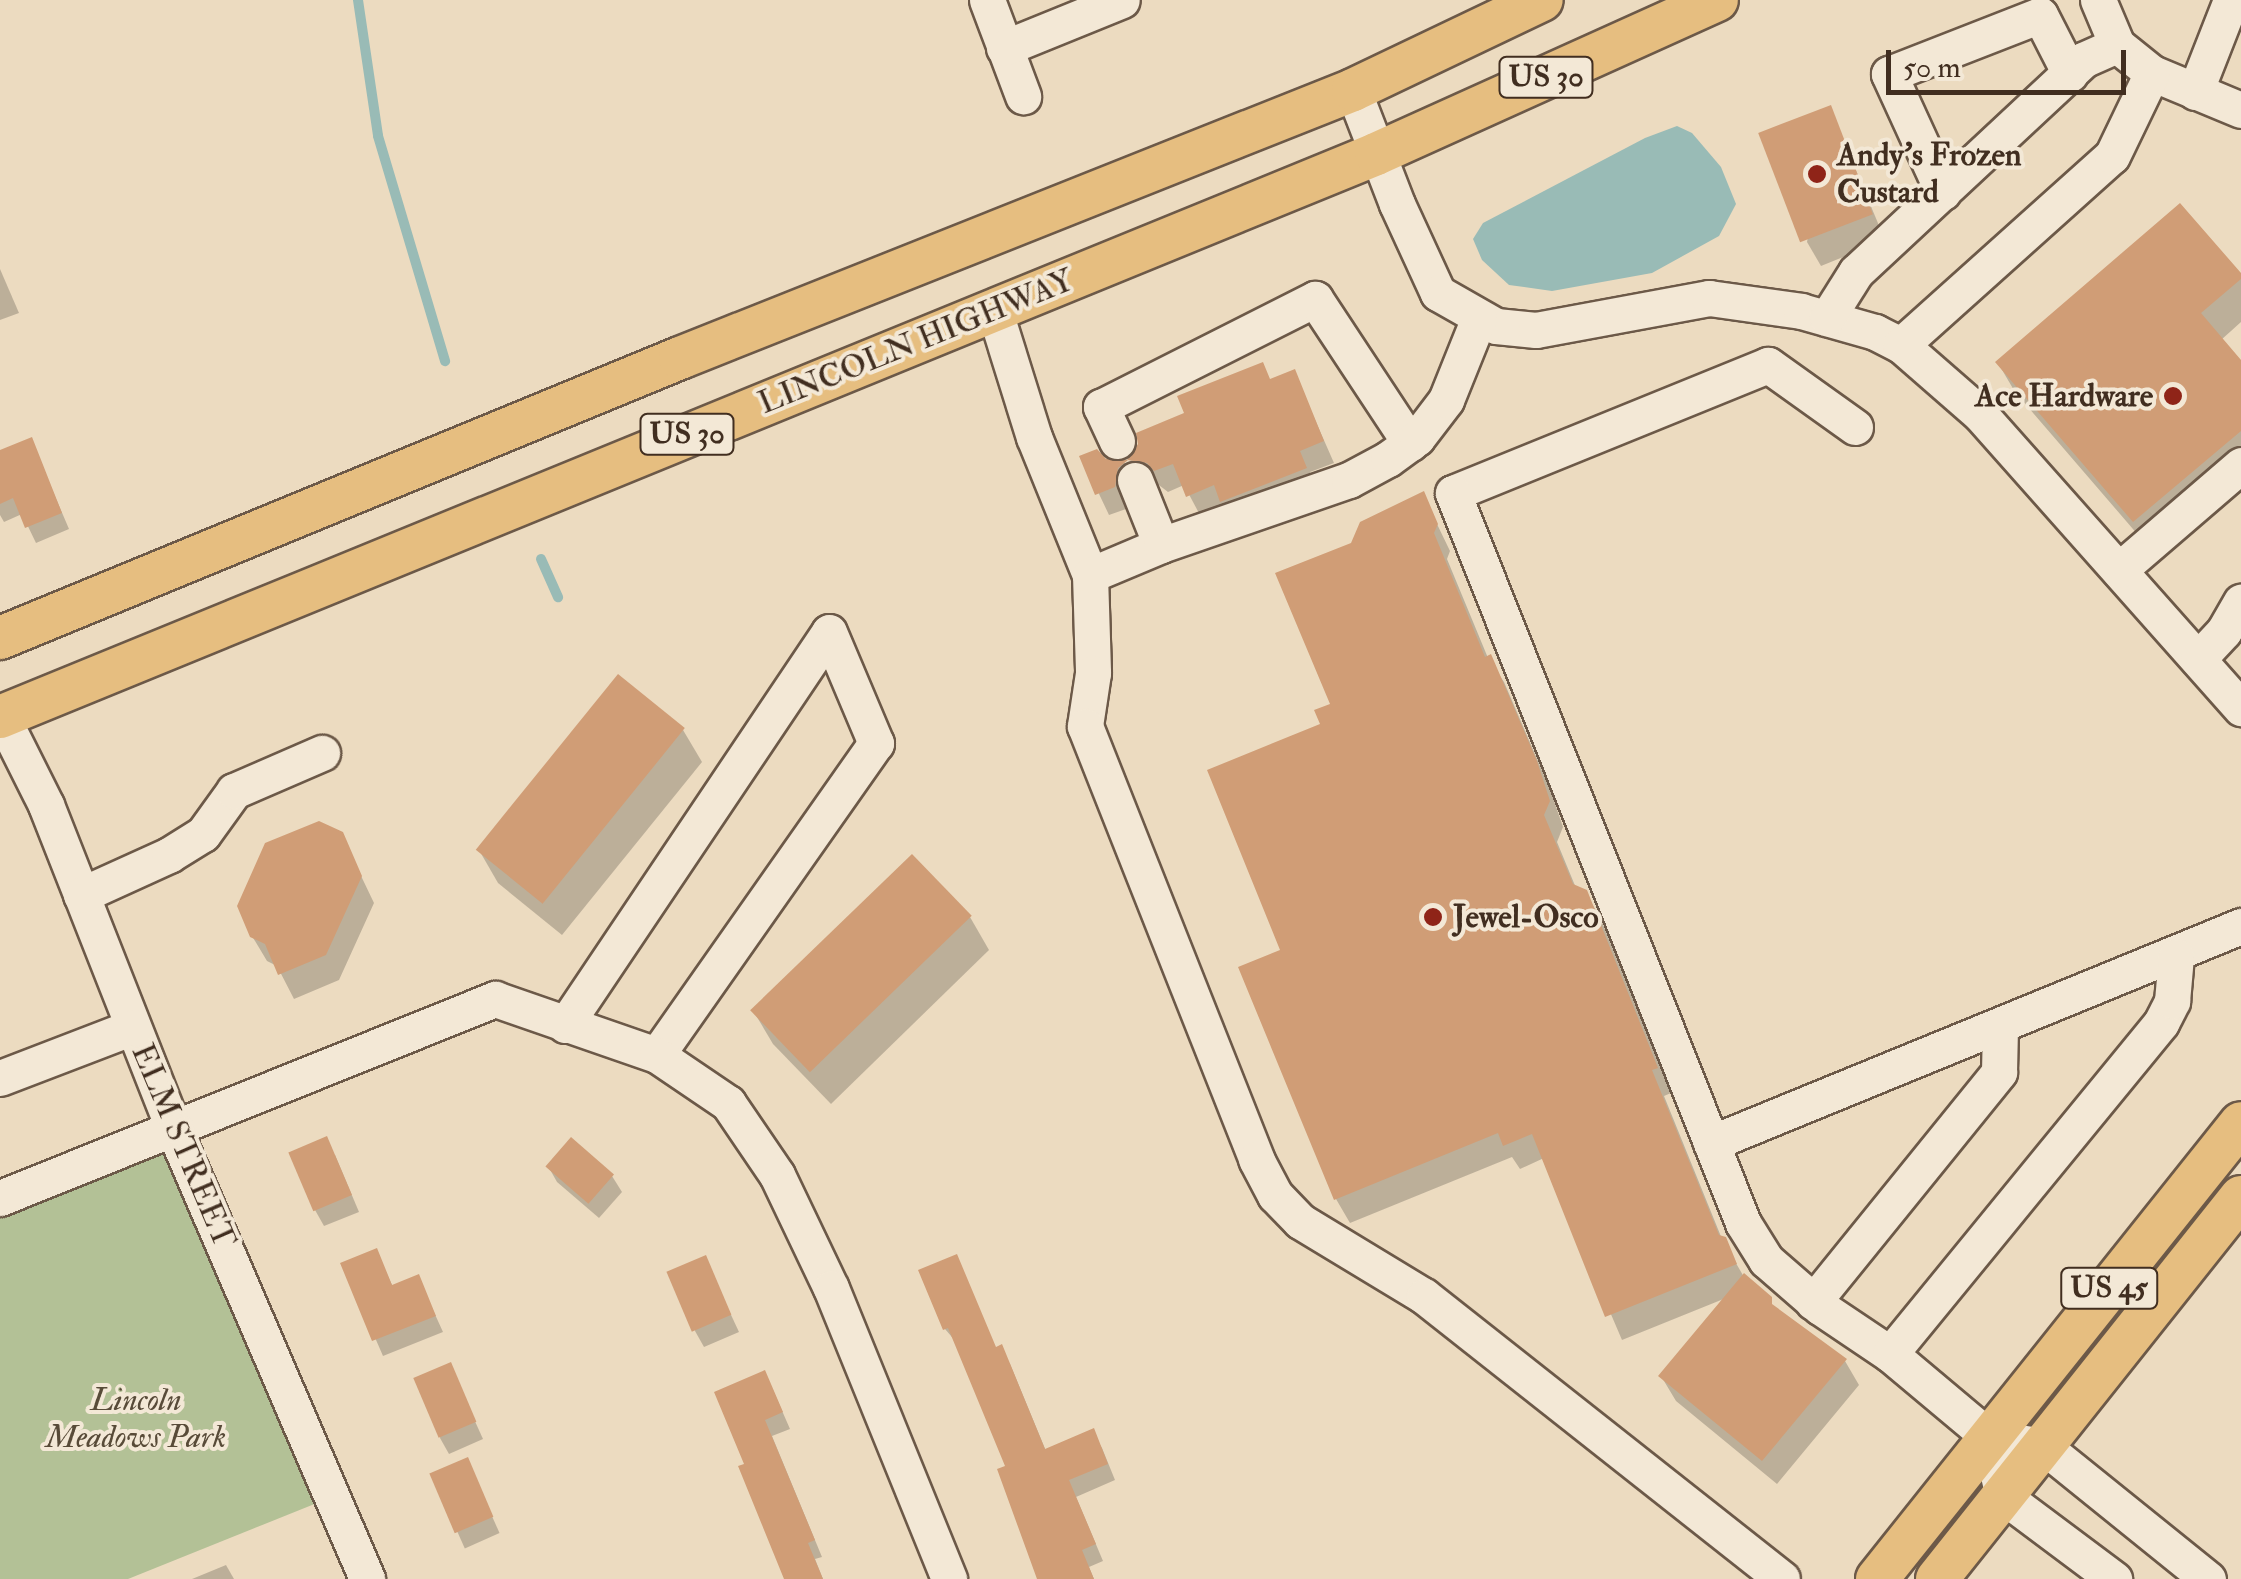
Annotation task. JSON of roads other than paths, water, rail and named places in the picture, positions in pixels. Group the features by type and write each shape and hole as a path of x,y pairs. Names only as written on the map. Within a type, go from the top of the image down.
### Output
{"main road":[{"name":"US 30","path":"0,638 680,358 1352,90 1542,0"},
{"name":"LINCOLN HIGHWAY","path":"0,715 1376,154 1716,0"},
{"name":"US 45","path":"1877,1579 2241,1123"},
{"name":"US 45","path":"1937,1579 2241,1197"}],"street":[{"path":"987,0 1023,96"},
{"path":"1004,48 1122,0"},
{"path":"2098,0 2117,45 2152,72 2241,110"},
{"path":"2195,92 2225,49 2231,0"},
{"path":"1943,192 1889,74 2040,14 2070,74"},
{"path":"1828,318 1856,272 2083,60 2117,45"},
{"path":"1901,345 2112,156 2152,72"},
{"path":"1352,90 1438,292 1496,326 1536,330 1709,298 1828,318 1875,332 1901,345 1980,414 2241,708"},
{"path":"1117,440 1100,407 1315,299 1410,443"},
{"path":"996,312 1034,437 1090,576 1093,674 1085,726 1256,1158 1275,1195 1300,1221 1424,1296 1782,1579"},
{"path":"1090,576 1161,545 1349,480 1410,443 1446,400 1479,318"},
{"path":"1855,428 1768,365 1453,494 1743,1223 1766,1260 1813,1302 1890,1354 1990,1437 2043,1446 2208,1579"},
{"path":"2119,570 2241,465"},
{"path":"1134,480 1161,545"},
{"path":"2198,659 2224,631 2241,602"},
{"path":"565,1024 829,632 876,743 657,1055"},
{"name":"ELM STREET","path":"0,715 46,805 174,1128 367,1579"},
{"path":"82,896 169,856 203,834 234,792 322,753"},
{"path":"1711,1143 2176,956 2241,926"},
{"path":"1890,1354 2161,1023 2172,1001 2176,956"},
{"path":"0,1198 495,999 657,1055 728,1102 777,1175 831,1288 949,1579"},
{"path":"1813,1302 1999,1072 2000,1026"},
{"path":"0,1078 134,1028"},
{"path":"1990,1437 2002,1496 2114,1579"}],"water":[{"path":"1677,126 1692,133 1721,167 1736,204 1719,236 1652,273 1552,291 1509,285 1482,260 1473,239 1483,223 1645,138"}],"waterway":[{"path":"358,0 378,136 445,361"},
{"path":"541,559 558,597"}],"place":[{"name":"Andy's Frozen Custard","path":"1817,174"},
{"name":"Ace Hardware","path":"2173,396"},
{"name":"Jewel-Osco","path":"1433,917"}],"park label":[{"name":"Lincoln Meadows Park","path":"136,1420"}]}
